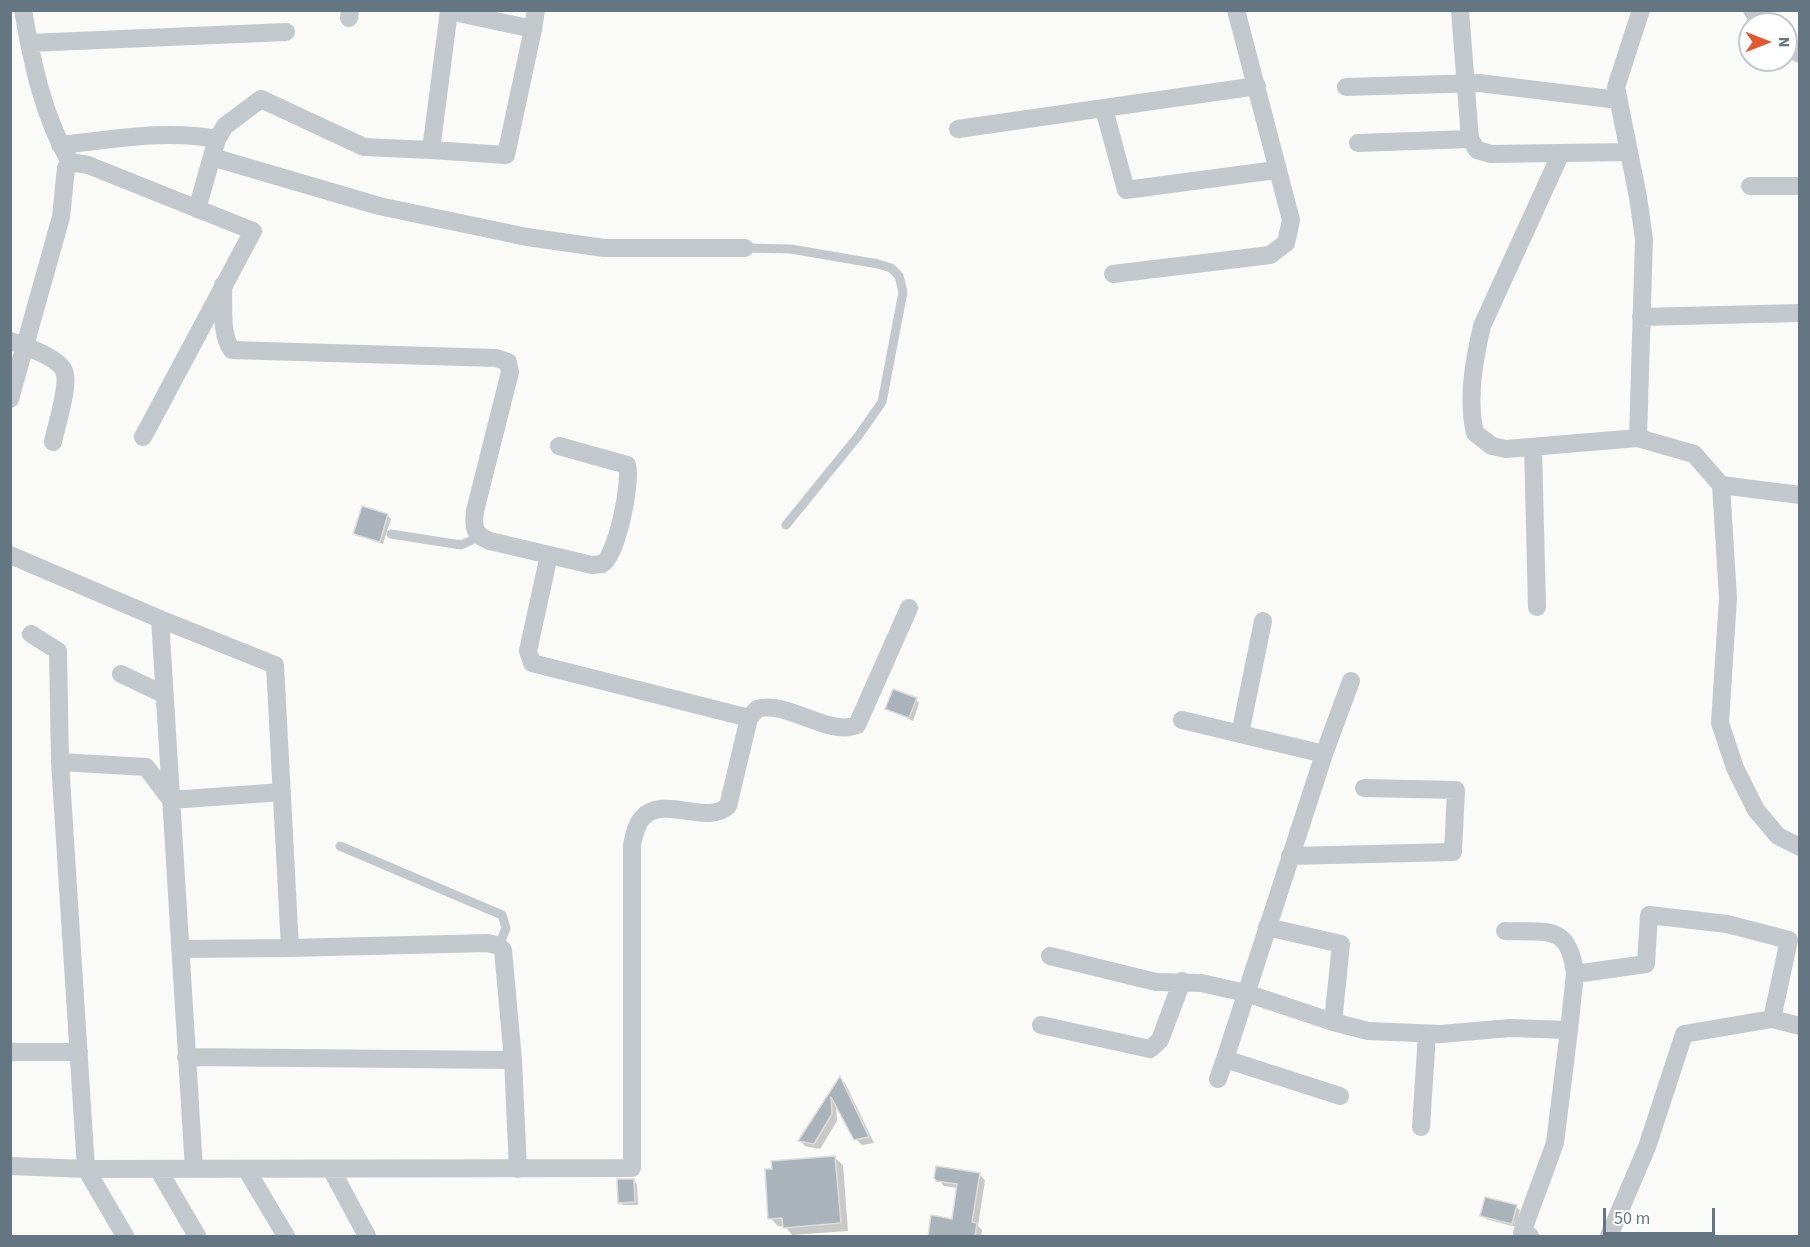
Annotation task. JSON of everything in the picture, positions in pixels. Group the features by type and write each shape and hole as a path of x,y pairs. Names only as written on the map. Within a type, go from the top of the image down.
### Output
{"street":[{"path":"23,10 34,72 60,145 70,162"},
{"path":"197,209 217,139 225,126 261,99 364,147 506,155 537,10"},
{"path":"1113,274 1270,255 1286,243 1291,220 1276,170 1257,86 1236,10"},
{"path":"1460,10 1470,139 1477,150 1491,154 1628,152"},
{"path":"1638,438 1644,239 1638,196 1616,87 1641,10"},
{"path":"431,150 449,11 533,29"},
{"path":"29,43 286,32"},
{"path":"1346,87 1479,83 1618,100"},
{"path":"958,129 1257,86"},
{"path":"1104,109 1126,190 1276,170"},
{"path":"60,145 148,136 217,139"},
{"path":"1358,143 1470,139"},
{"path":"1561,153 1482,326 1475,357 1472,421 1475,433 1492,446 1506,449 1638,438 1694,454 1721,485 1728,598 1720,723 1735,768 1756,810 1778,836 1800,847"},
{"path":"212,157 379,206 527,237 604,248 745,248"},
{"path":"70,162 88,165 253,231 143,437"},
{"path":"10,399 19,344 61,217 66,168 70,162"},
{"path":"1750,186 1800,186"},
{"path":"223,285 224,322 232,350 496,358 508,362 510,372 475,511 474,531 479,537 549,555 592,565 606,562 612,552 630,479 627,465 623,462 559,446"},
{"path":"1641,317 1800,313"},
{"path":"19,344 58,363 64,371 66,383 53,442"},
{"path":"1533,447 1537,607"},
{"path":"1721,485 1800,495"},
{"path":"10,555 275,665 290,948"},
{"path":"549,555 528,651 532,663 749,718"},
{"path":"10,1166 86,1169 632,1168 632,845 638,824 644,816 654,811 710,812 723,810 728,806 749,718 757,709 763,707 843,728 857,725 909,608"},
{"path":"160,619 194,1169"},
{"path":"1240,734 1263,621"},
{"path":"31,634 58,651 60,762 86,1169 117,1234"},
{"path":"120,674 165,695"},
{"path":"1218,1080 1324,754 1351,681"},
{"path":"1182,720 1324,754"},
{"path":"60,762 146,767 171,800"},
{"path":"1290,856 1453,852 1456,790 1365,788"},
{"path":"171,800 282,792"},
{"path":"1575,974 1646,964 1648,915 1727,924 1789,940 1772,1019"},
{"path":"1267,927 1341,944 1333,1022"},
{"path":"1505,931 1556,933 1565,939 1572,951 1575,974 1555,1143 1522,1233 1530,1236"},
{"path":"180,949 489,943 499,946 505,955 518,1168"},
{"path":"1050,956 1156,982 1182,981 1246,993 1333,1022 1368,1030 1427,1034 1510,1028 1569,1030"},
{"path":"1041,1025 1150,1050 1160,1040 1182,981"},
{"path":"1610,1236 1647,1148 1684,1034 1772,1019 1800,1026"},
{"path":"1421,1127 1427,1034"},
{"path":"10,1052 79,1052"},
{"path":"186,1056 513,1060"},
{"path":"1225,1059 1340,1096"},
{"path":"158,1169 197,1236"},
{"path":"246,1169 286,1236"},
{"path":"331,1169 367,1236"}],"lane":[{"path":"745,248 791,249 878,264 891,268 903,284 898,321 878,410 786,525"},
{"path":"391,534 461,544 479,537"},
{"path":"339,846 502,915 506,928 499,946"}],"building":[{"path":"362,506 388,514 380,542 353,534"},
{"path":"893,689 917,698 909,718 885,709"},
{"path":"840,1076 869,1137 854,1140 831,1097 832,1114 814,1144 798,1141"},
{"path":"835,1156 841,1223 783,1228 782,1218 768,1219 765,1169 772,1169 771,1161"},
{"path":"936,1166 980,1173 972,1222 977,1223 975,1236 928,1236 931,1215 952,1219 957,1184 936,1181 934,1178"},
{"path":"617,1179 634,1179 635,1202 618,1203"},
{"path":"1485,1197 1517,1205 1512,1224 1480,1216"}]}
